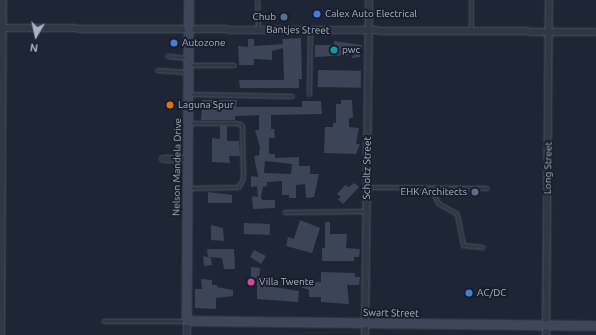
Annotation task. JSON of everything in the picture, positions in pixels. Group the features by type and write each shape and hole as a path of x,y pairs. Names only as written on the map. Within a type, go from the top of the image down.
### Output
{"main road":[{"name":"Nelson Mandela Drive","path":"187,321 186,188 190,0"},
{"name":"Swart Street","path":"187,321 596,326"}],"street":[{"path":"1,335 1,28 3,0"},
{"name":"Scholtz Street","path":"365,335 369,0"},
{"name":"Long Street","path":"546,335 549,0"},
{"name":"Bantjes Street","path":"1,28 596,32"},
{"path":"163,159 187,159"},
{"name":"Nelson Mandela Drive","path":"187,321 187,335"}],"lane":[{"path":"257,0 258,30"},
{"path":"471,0 471,31"},
{"path":"309,94 310,30"},
{"path":"167,56 188,65"},
{"path":"157,70 188,65 234,65"},
{"path":"188,94 292,96"},
{"path":"186,188 238,187 243,179 242,125 236,123 188,123"},
{"path":"367,187 486,188"},
{"path":"431,188 438,203 457,214 463,245 483,247"},
{"path":"284,212 367,211"},
{"path":"103,320 187,321"}],"building":[{"path":"301,38 302,79 299,79 299,88 240,88 239,80 284,80 283,48 272,51 272,60 254,59 254,65 239,65 238,46 248,47 248,39 254,39 254,46 283,44 282,39"},
{"name":"pwc","path":"334,41 362,45 360,57 352,58 352,55 315,57 315,45 334,45"},
{"path":"318,70 361,71 361,88 318,87"},
{"path":"202,100 237,100 236,107 302,107 302,101 321,101 322,114 271,115 271,129 274,129 275,138 269,138 269,154 275,154 275,158 299,157 299,166 310,166 310,174 319,174 314,197 306,198 305,184 296,185 296,198 289,198 289,195 282,195 282,181 267,182 267,186 263,187 261,197 262,200 275,200 275,208 253,209 252,196 258,197 257,186 251,187 251,176 258,177 254,156 259,155 260,147 255,130 259,130 259,115 235,116 235,120 201,120","holes":["265,161 292,164 291,174 264,173"]},
{"path":"341,100 352,100 353,118 349,118 349,127 359,128 356,144 360,144 356,154 324,153 325,127 333,127 333,123 336,123 336,104 341,104"},
{"path":"220,126 227,126 227,141 239,141 240,156 229,156 230,163 212,162 212,138 220,139"},
{"path":"354,183 359,187 343,204 338,199 341,197 337,194 345,185 349,187"},
{"path":"208,192 232,195 232,203 208,203"},
{"path":"300,220 320,228 312,253 286,246 288,237 294,239"},
{"path":"325,222 330,222 330,234 347,234 346,248 360,249 359,257 354,257 354,261 322,261 322,248 325,248"},
{"path":"244,223 270,224 270,235 244,234"},
{"path":"211,225 223,228 224,241 211,240"},
{"path":"207,249 234,249 235,269 224,269 222,258 208,257"},
{"path":"254,250 266,256 261,264 250,257"},
{"path":"203,256 211,258 212,265 204,266"},
{"path":"251,267 260,268 259,277 267,277 267,286 299,291 298,302 257,299 257,278 251,278"},
{"path":"321,272 355,273 355,277 360,277 359,285 347,285 349,304 321,302 321,297 309,297 309,290 292,284 321,282"},
{"path":"201,279 212,280 212,285 233,290 233,296 216,298 216,309 195,308 195,289 202,289"}],"place":[{"name":"Calex Auto Electrical","path":"317,14"},
{"name":"Chub","path":"284,17"},
{"name":"Autozone","path":"174,43"},
{"name":"pwc","path":"334,50"},
{"name":"Laguna Spur","path":"170,105"},
{"name":"EHK Architects","path":"475,192"},
{"name":"Villa Twente","path":"251,282"},
{"name":"AC/DC","path":"469,293"}]}
